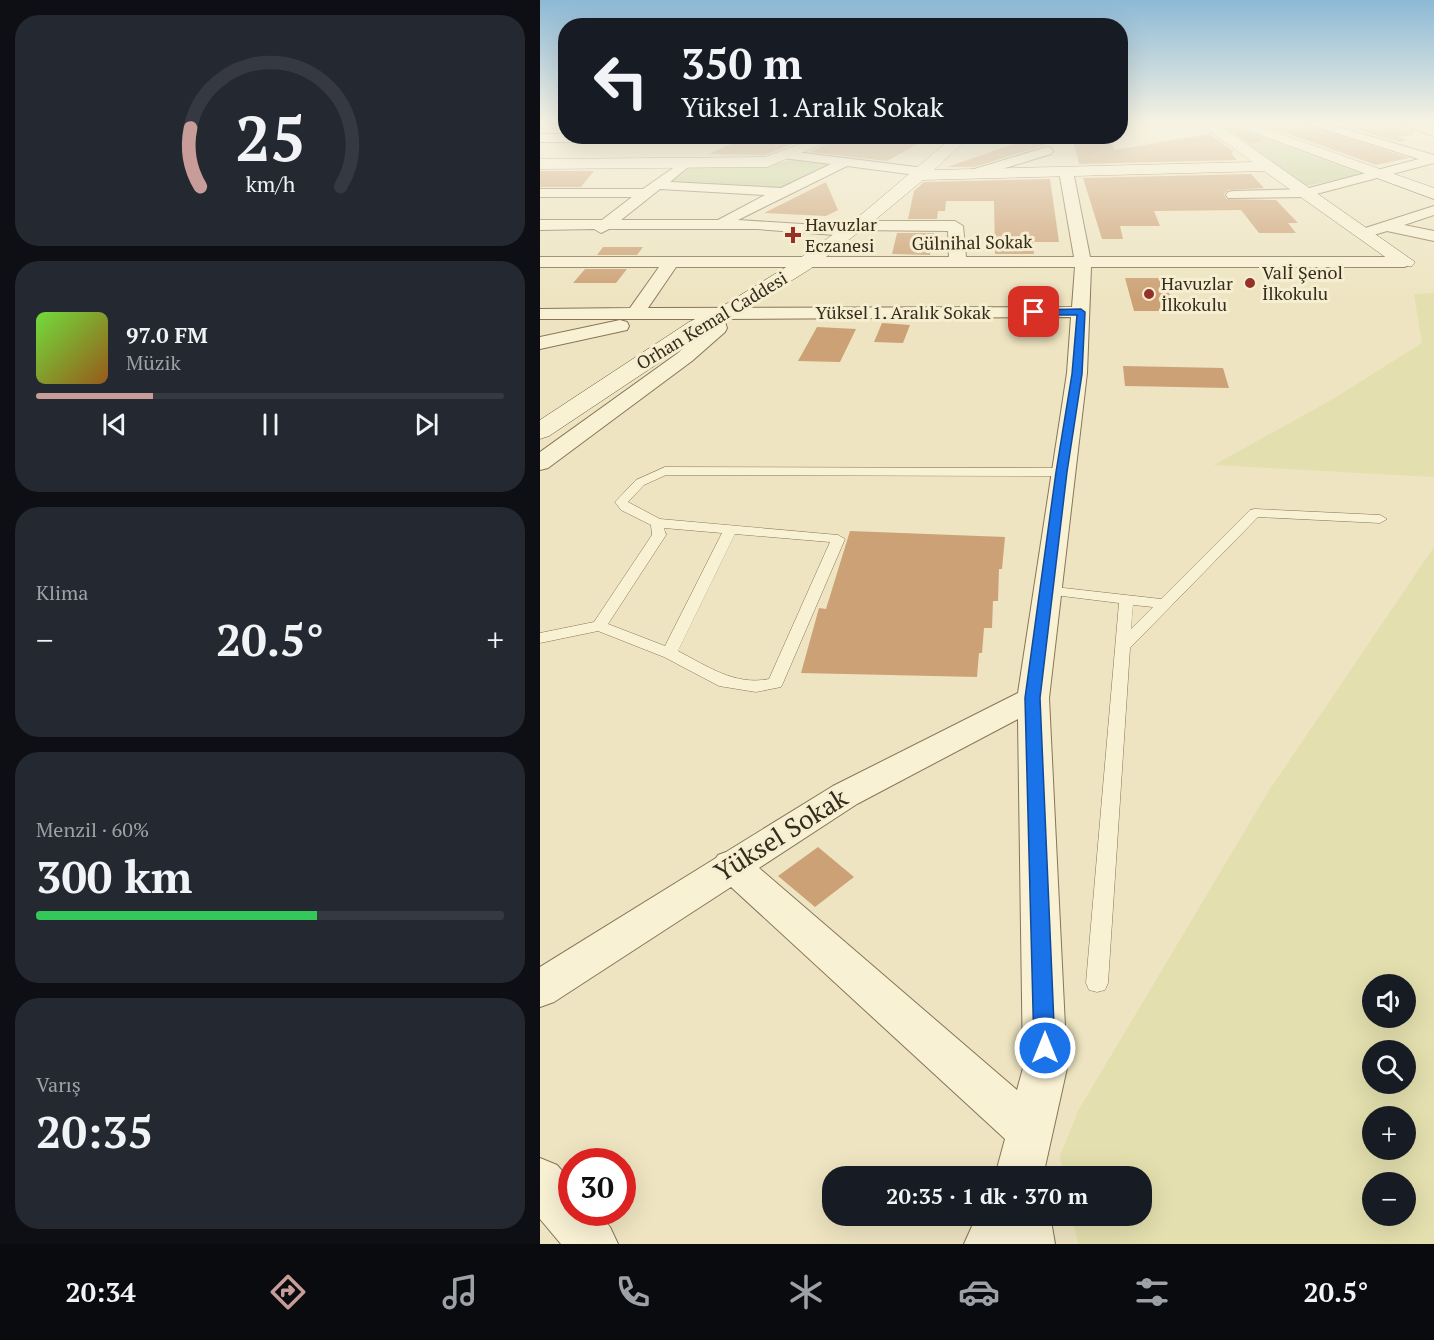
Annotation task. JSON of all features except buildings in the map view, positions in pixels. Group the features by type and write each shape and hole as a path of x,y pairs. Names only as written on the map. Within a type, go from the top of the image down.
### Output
{"street":[{"path":"568,262 605,224 661,182"},
{"path":"540,225 725,221 803,182"},
{"name":"Orhan Kemal Caddesi","path":"540,431 697,327 808,263 911,182"},
{"path":"1023,1166 1045,1068 1033,698 1077,374 1083,261 1062,182"},
{"path":"1288,182 1405,262"},
{"path":"1233,195 1305,193 1345,182"},
{"path":"1399,182 1434,194"},
{"path":"540,193 652,189 782,192"},
{"path":"629,206 757,224 853,229 955,226 958,263"},
{"path":"1364,233 1434,210"},
{"path":"1385,226 1434,236"},
{"name":"Gülnihal Sokak","path":"540,262 1405,262"},
{"path":"635,314 671,262"},
{"name":"Yüksel 1. Aralık Sokak","path":"674,314 719,316 1081,312"},
{"path":"540,314 674,314"},
{"path":"540,343 674,314"},
{"path":"540,463 686,357 718,328 719,316"},
{"name":"Yüksel Sokak","path":"540,989 845,795 1033,698"},
{"path":"731,866 1006,1166"},
{"path":"540,1182 593,1244"},
{"path":"989,1244 998,1226"},
{"path":"1027,1226 1030,1244"}],"lane":[{"path":"540,639 599,626 669,653 725,682 756,687 775,683 838,539 657,523 621,502 640,481 664,471 1062,472"},
{"path":"1123,646 1255,513 1380,519"},
{"path":"599,626 659,535 657,523"},
{"path":"669,653 730,530"},
{"path":"1046,590 1165,604"},
{"path":"1097,983 1126,601"}],"shaded area":[{"path":"1434,293 1434,477 1214,465 1333,399 1422,343 1414,294"},
{"path":"1434,547 1434,1244 1078,1244 1074,1226 1152,1226 1152,1166 1062,1166 1060,1156 1078,1111 1268,792"}],"green space":[{"path":"671,182 799,182 781,191 668,184"},
{"path":"1301,182 1325,182 1307,186"}],"place":[{"name":"Havuzlar Eczanesi","path":"793,235"},
{"name":"Valİ Şenol İlkokulu","path":"1250,283"},
{"name":"Havuzlar İlkokulu","path":"1149,294"}],"route":[{"path":"1034,312 1081,312 1077,374 1033,698 1045,1048"}]}
